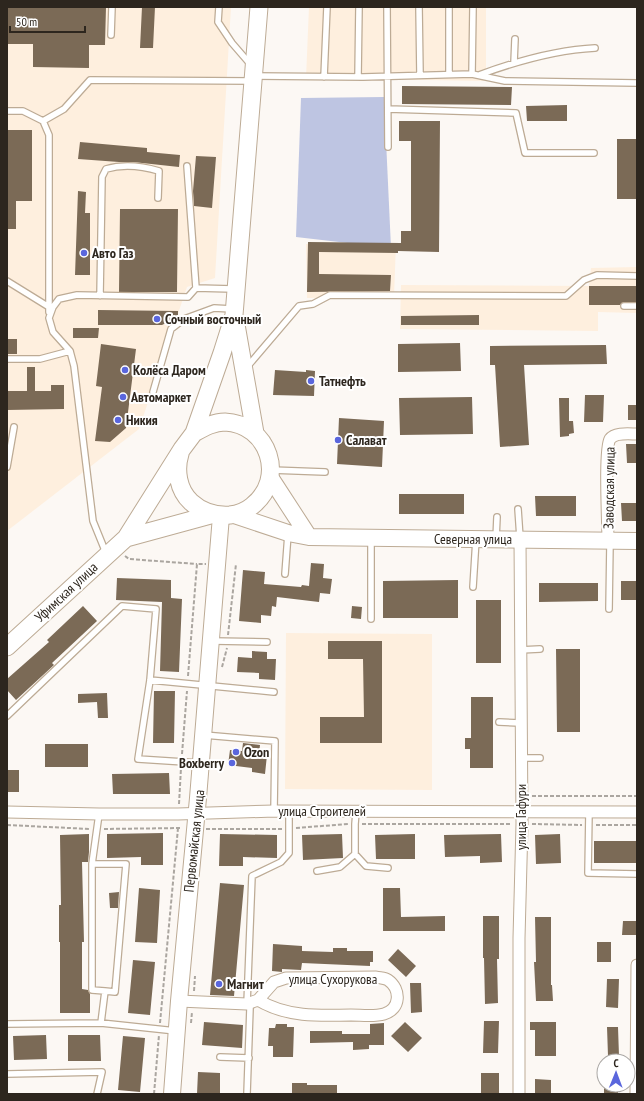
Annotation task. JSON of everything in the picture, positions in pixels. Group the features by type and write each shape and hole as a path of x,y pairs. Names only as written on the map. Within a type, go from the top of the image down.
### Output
{"main road":[{"path":"126,538 182,449 194,433 222,353 234,312 259,7"},
{"path":"234,312 255,433"},
{"path":"126,538 247,510 258,502 266,490 270,474 270,461 265,446 255,433 240,425 224,422 208,425 194,433"},
{"path":"182,449 178,462 178,476 182,489 190,500 200,509 223,515"},
{"name":"Уфимская улица","path":"7,647 115,554 126,538"}],"street":[{"name":"Заводская улица","path":"609,541 607,467 608,446 610,439 614,435 637,434"},
{"path":"270,474 309,537"},
{"name":"Северная улица","path":"223,515 288,533 309,537 637,541"},
{"name":"Первомайская улица","path":"172,1094 179,1001 202,821 201,763 203,735 213,686 210,641 223,515"},
{"name":"улица Гафури","path":"519,1094 519,938 522,824 520,723 520,540"},
{"name":"улица Строителей","path":"7,812 99,814 202,821 274,811 521,813 637,812"},
{"path":"636,1094 637,965"},
{"name":"улица Сухорукова","path":"179,1001 253,1002 297,1014 323,1016 369,1015 385,1014 393,1009 397,1001 397,992 391,983 386,979 286,978 274,982 253,1002"}],"lane":[{"path":"111,35 112,7"},
{"path":"218,7 218,22 254,75"},
{"path":"324,77 327,7"},
{"path":"358,77 359,7"},
{"path":"387,7 388,147"},
{"path":"419,7 420,75"},
{"path":"449,7 449,74"},
{"path":"472,7 472,74"},
{"path":"514,63 515,39"},
{"path":"479,75 514,63 555,52 596,48"},
{"path":"44,121 64,109 90,80 254,75 358,77 472,74 505,81 637,83"},
{"path":"388,109 516,113 525,153 594,153"},
{"path":"7,111 23,111 44,121 49,135 49,318 54,332 70,351 74,366 93,521 115,554"},
{"path":"100,296 102,177 106,169 116,166 131,166 146,167 159,171 158,198"},
{"path":"49,318 53,307 59,299 77,295 188,297 196,288 187,166"},
{"path":"244,371 299,306 313,304 330,295 566,296 584,280 597,275 637,276"},
{"path":"7,281 49,307"},
{"path":"196,288 236,289"},
{"path":"624,306 637,306"},
{"path":"153,392 171,329 184,318 214,308 234,312"},
{"path":"7,359 40,359 70,351"},
{"path":"7,467 14,426"},
{"path":"270,474 325,472"},
{"path":"518,509 520,540"},
{"path":"496,539 497,517"},
{"path":"285,574 288,533"},
{"path":"371,538 371,619"},
{"path":"473,587 476,539"},
{"path":"609,541 609,609"},
{"path":"7,716 122,606 156,609 150,680 138,759 201,763"},
{"path":"210,641 267,642"},
{"path":"520,650 540,649"},
{"path":"150,680 274,692"},
{"path":"499,722 520,723"},
{"path":"203,735 275,741 274,811"},
{"path":"521,758 540,758"},
{"path":"247,1094 250,1008 253,1002 252,876 281,862 289,853 289,811"},
{"path":"356,812 355,854 366,866 388,868"},
{"path":"589,812 588,873 637,874"},
{"path":"92,864 126,864 115,992 92,990 92,864 99,814"},
{"path":"317,871 340,867 355,854"},
{"path":"101,1022 105,991"},
{"path":"7,1024 101,1022 177,1031"},
{"path":"220,1057 248,1058"},
{"path":"7,1074 102,1072 97,1094"}],"path":[{"path":"115,554 128,559 197,564"},
{"path":"213,686 228,642 236,564"},
{"path":"521,795 637,796"},
{"path":"7,825 98,829 202,821 289,829 355,824 637,825"}],"shaded area":[{"path":"7,7 231,7 215,278 187,287 139,429 7,531"},
{"path":"309,7 486,7 486,81 306,78"},
{"path":"384,97 391,248 296,237 301,98"},
{"path":"396,243 394,297 307,298 306,244"},
{"path":"637,267 637,313 598,312 598,331 400,329 401,285 589,286 591,268"},
{"path":"286,633 432,634 432,790 285,789"}],"building":[{"path":"7,7 106,7 105,45 89,45 89,68 33,67 33,44 7,44"},
{"path":"142,7 155,7 153,48 140,48"},
{"path":"402,86 512,87 511,105 402,104"},
{"path":"567,105 567,121 527,121 526,106"},
{"path":"399,121 440,121 439,252 319,252 319,274 391,275 390,291 307,292 308,242 401,243 401,231 411,231 411,141 399,141"},
{"path":"7,130 32,130 32,201 16,201 16,229 7,229"},
{"path":"617,139 637,139 637,199 617,199"},
{"path":"80,142 147,148 147,152 180,155 179,167 133,162 78,159"},
{"path":"196,156 216,157 212,208 194,206 193,191"},
{"path":"78,191 86,192 85,213 90,213 90,275 75,275"},
{"path":"120,209 178,209 177,292 119,292"},
{"path":"589,286 637,286 637,302 624,302 620,305 589,305"},
{"path":"98,310 178,311 178,317 162,325 98,325"},
{"path":"479,315 479,325 401,325 401,316"},
{"path":"73,328 99,328 98,338 73,338"},
{"path":"7,339 17,339 17,354 7,354"},
{"path":"460,343 461,371 398,372 398,344"},
{"path":"101,344 136,349 126,428 110,442 95,441 102,387 96,386"},
{"path":"606,345 607,364 524,365 529,445 500,447 495,365 490,365 490,346"},
{"path":"27,367 35,367 35,391 51,391 51,385 64,385 64,409 7,410 7,391 27,391"},
{"path":"275,370 306,372 306,370 315,371 314,396 273,395"},
{"path":"585,395 604,395 603,422 584,422"},
{"path":"472,397 473,434 400,435 399,398"},
{"path":"559,398 569,398 569,421 573,421 574,433 569,434 569,436 560,437"},
{"path":"628,405 637,405 637,420 628,420"},
{"path":"339,418 384,421 382,467 337,464"},
{"path":"626,444 637,444 637,463 627,463"},
{"path":"399,494 464,494 464,514 399,514"},
{"path":"535,496 576,496 576,516 536,516"},
{"path":"621,503 637,503 637,521 622,521"},
{"path":"311,563 324,564 323,578 332,579 330,594 320,593 319,602 277,597 276,607 272,606 271,616 261,615 261,623 239,621 243,570 265,572 264,584 301,587 302,585 309,586"},
{"path":"117,578 171,580 171,598 182,599 179,672 160,671 162,602 116,600"},
{"path":"458,580 458,618 383,618 383,581"},
{"path":"621,581 637,581 637,600 621,600"},
{"path":"539,583 598,583 598,601 539,602"},
{"path":"476,600 501,600 501,663 476,663"},
{"path":"83,606 97,621 52,663 54,665 16,700 7,690 7,679 49,642 47,640"},
{"path":"352,606 362,607 361,619 351,618"},
{"path":"328,641 382,641 382,743 320,743 320,717 364,717 363,659 328,659"},
{"path":"556,649 580,649 580,732 557,732"},
{"path":"252,651 267,652 267,659 276,659 275,680 259,679 259,673 237,672 238,657 252,658"},
{"path":"154,691 175,691 174,743 153,743"},
{"path":"107,693 108,718 98,718 97,702 78,703 78,694"},
{"path":"471,697 493,697 493,768 470,768 470,749 465,749 465,738 471,738"},
{"path":"243,743 260,745 259,754 267,755 265,774 252,772 252,768 228,765 230,750 242,751"},
{"path":"45,744 88,744 88,767 45,767"},
{"path":"7,770 19,770 19,792 7,792"},
{"path":"169,773 170,794 113,794 112,774"},
{"path":"163,833 163,865 141,865 141,857 107,858 107,834"},
{"path":"89,834 88,862 82,862 84,942 82,942 82,989 88,990 90,994 90,1013 60,1013 60,835"},
{"path":"220,834 277,835 277,858 243,857 243,866 219,866"},
{"path":"342,834 343,858 303,860 302,835"},
{"path":"415,834 415,859 376,859 375,835"},
{"path":"501,834 502,862 480,863 480,856 445,857 444,835"},
{"path":"560,834 561,863 536,864 535,835"},
{"path":"594,841 637,841 637,863 594,863"},
{"path":"220,883 244,885 234,996 210,995"},
{"path":"139,888 160,890 157,943 135,942"},
{"path":"383,888 400,888 401,917 445,916 445,931 383,931"},
{"path":"119,892 118,908 110,908 109,893"},
{"path":"483,916 499,916 499,959 497,959 498,1003 485,1004"},
{"path":"535,917 551,917 551,985 553,1001 536,1001 534,962 536,962"},
{"path":"623,921 637,921 637,935 622,935"},
{"path":"597,942 611,942 611,962 597,962"},
{"path":"273,944 302,946 302,951 333,952 333,948 347,948 347,951 373,951 373,962 370,962 370,966 302,963 301,970 282,969 282,972 272,971"},
{"path":"398,949 416,966 406,977 388,960"},
{"path":"133,960 155,962 150,1015 128,1013"},
{"path":"607,979 619,979 618,1008 606,1007"},
{"path":"410,983 421,983 422,1012 411,1013"},
{"path":"484,1021 499,1021 498,1053 483,1053"},
{"path":"204,1022 243,1025 242,1048 202,1045"},
{"path":"405,1022 422,1038 408,1052 391,1036"},
{"path":"530,1022 556,1022 556,1056 535,1056 535,1030 530,1030"},
{"path":"384,1023 384,1045 369,1045 369,1049 353,1050 353,1042 310,1043 310,1031 342,1031 342,1034 370,1034 370,1024"},
{"path":"276,1024 287,1024 287,1027 294,1027 293,1057 273,1057 273,1046 268,1046 269,1028 275,1028"},
{"path":"607,1027 618,1027 619,1053 608,1053"},
{"path":"46,1035 47,1059 14,1060 13,1036"},
{"path":"68,1035 100,1035 101,1061 68,1061"},
{"path":"123,1036 145,1038 140,1092 118,1090"},
{"path":"198,1072 220,1073 220,1094 197,1094"},
{"path":"481,1073 499,1073 499,1094 481,1094"},
{"path":"535,1079 551,1080 551,1094 535,1094"},
{"path":"292,1083 307,1083 307,1085 337,1085 337,1094 292,1094"},
{"path":"604,1093 618,1093 618,1094"}],"place":[{"name":"Авто Газ","path":"84,253"},
{"name":"Сочный восточный","path":"157,319"},
{"name":"Колёса Даром","path":"125,370"},
{"name":"Татнефть","path":"311,381"},
{"name":"Автомаркет","path":"123,397"},
{"name":"Никия","path":"118,420"},
{"name":"Салават","path":"338,440"},
{"name":"Ozon","path":"236,752"},
{"name":"Boxberry","path":"232,763"},
{"name":"Магнит","path":"219,984"}]}
